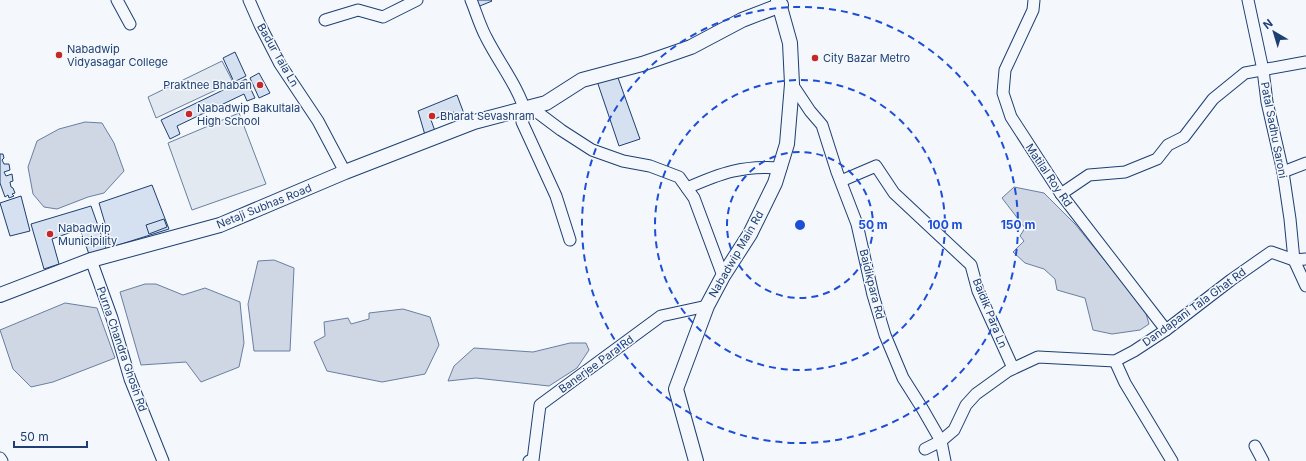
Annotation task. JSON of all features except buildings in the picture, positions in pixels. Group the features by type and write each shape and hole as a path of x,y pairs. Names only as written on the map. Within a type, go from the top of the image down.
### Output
{"main road":[{"name":"Netaji Subhas Road","path":"0,295 91,260 220,225 345,172 474,122 525,111 546,103 582,80 642,64 691,47 742,20 782,2"},
{"name":"Nabadwip Main Rd","path":"696,461 676,389 707,306 722,276 750,234 781,168 787,144 792,84 790,43 782,2"}],"street":[{"path":"116,0 130,24"},
{"name":"Badur Tala Ln","path":"249,0 280,64 318,121 345,172"},
{"path":"325,20 358,10 383,17 417,0"},
{"path":"471,0 485,36 517,92 525,111 522,122 556,196 570,240"},
{"name":"Matilal Roy Rd","path":"1034,0 1033,10 1005,70 1003,93 1011,117 1061,194 1166,330"},
{"name":"Patal Sadhu Saroni","path":"1248,0 1263,70 1267,102 1283,172 1294,260 1306,286"},
{"path":"1061,194 1089,175 1125,172 1157,159 1168,146 1184,137 1213,98 1245,73 1306,62"},
{"name":"Baidikpara Rd","path":"792,84 810,111 822,125 857,224 873,295 885,335 903,378 941,441 945,461"},
{"path":"525,111 537,112 592,150 623,161 650,166 679,177 694,198 722,276"},
{"path":"1283,172 1306,163"},
{"name":"Baidik Para Ln","path":"841,181 876,166 894,193 971,264 978,291 1014,368"},
{"path":"687,188 734,170 749,167 781,168"},
{"name":"Dandapani Tala Ghat Rd","path":"1115,361 1134,351 1166,330 1231,280 1271,252 1294,260 1306,259"},
{"name":"Purna Chandra Ghosh Rd","path":"91,260 112,318 130,379 163,461"},
{"name":"Banerjee Para Rd","path":"529,461 532,460 540,405 661,316 707,306"},
{"path":"925,448 941,441 954,430 966,405 976,394 1008,371 1038,357 1115,361 1168,459"},
{"path":"1255,446 1263,461"}],"shaded area":[{"path":"222,61 233,82 156,118 148,97"},
{"path":"239,113 266,184 192,210 168,143"},
{"path":"85,122 102,123 114,143 124,171 104,193 88,197 57,209 44,207 33,194 28,167 37,141 59,129"},
{"path":"1014,187 1044,193 1075,224 1145,310 1149,324 1140,330 1112,334 1093,330 1085,298 1057,290 1055,279 1044,269 1025,263 1013,252 1024,241 1020,236 1025,228 1002,198"},
{"path":"274,260 294,268 290,351 254,351 248,304 258,261"},
{"path":"145,284 156,284 183,295 205,288 240,302 244,343 239,367 201,382 186,362 141,365 120,292"},
{"path":"65,303 97,308 115,358 53,382 31,387 13,369 0,330"},
{"path":"403,309 430,317 439,345 425,374 382,382 327,371 314,342 325,336 324,322 348,318 351,324 369,319 369,313"},
{"path":"570,343 586,343 589,350 577,368 549,386 476,378 448,381 454,366 474,348 533,352"}],"place":[{"name":"Nabadwip Vidyasagar College","path":"59,55"},
{"name":"City Bazar Metro","path":"815,58"},
{"name":"Praktnee Bhaban","path":"260,85"},
{"name":"Nabadwip Bakultala High School","path":"189,114"},
{"name":"Bharat Sevashram","path":"432,116"},
{"name":"Nabadwip Municipility","path":"50,234"}]}
